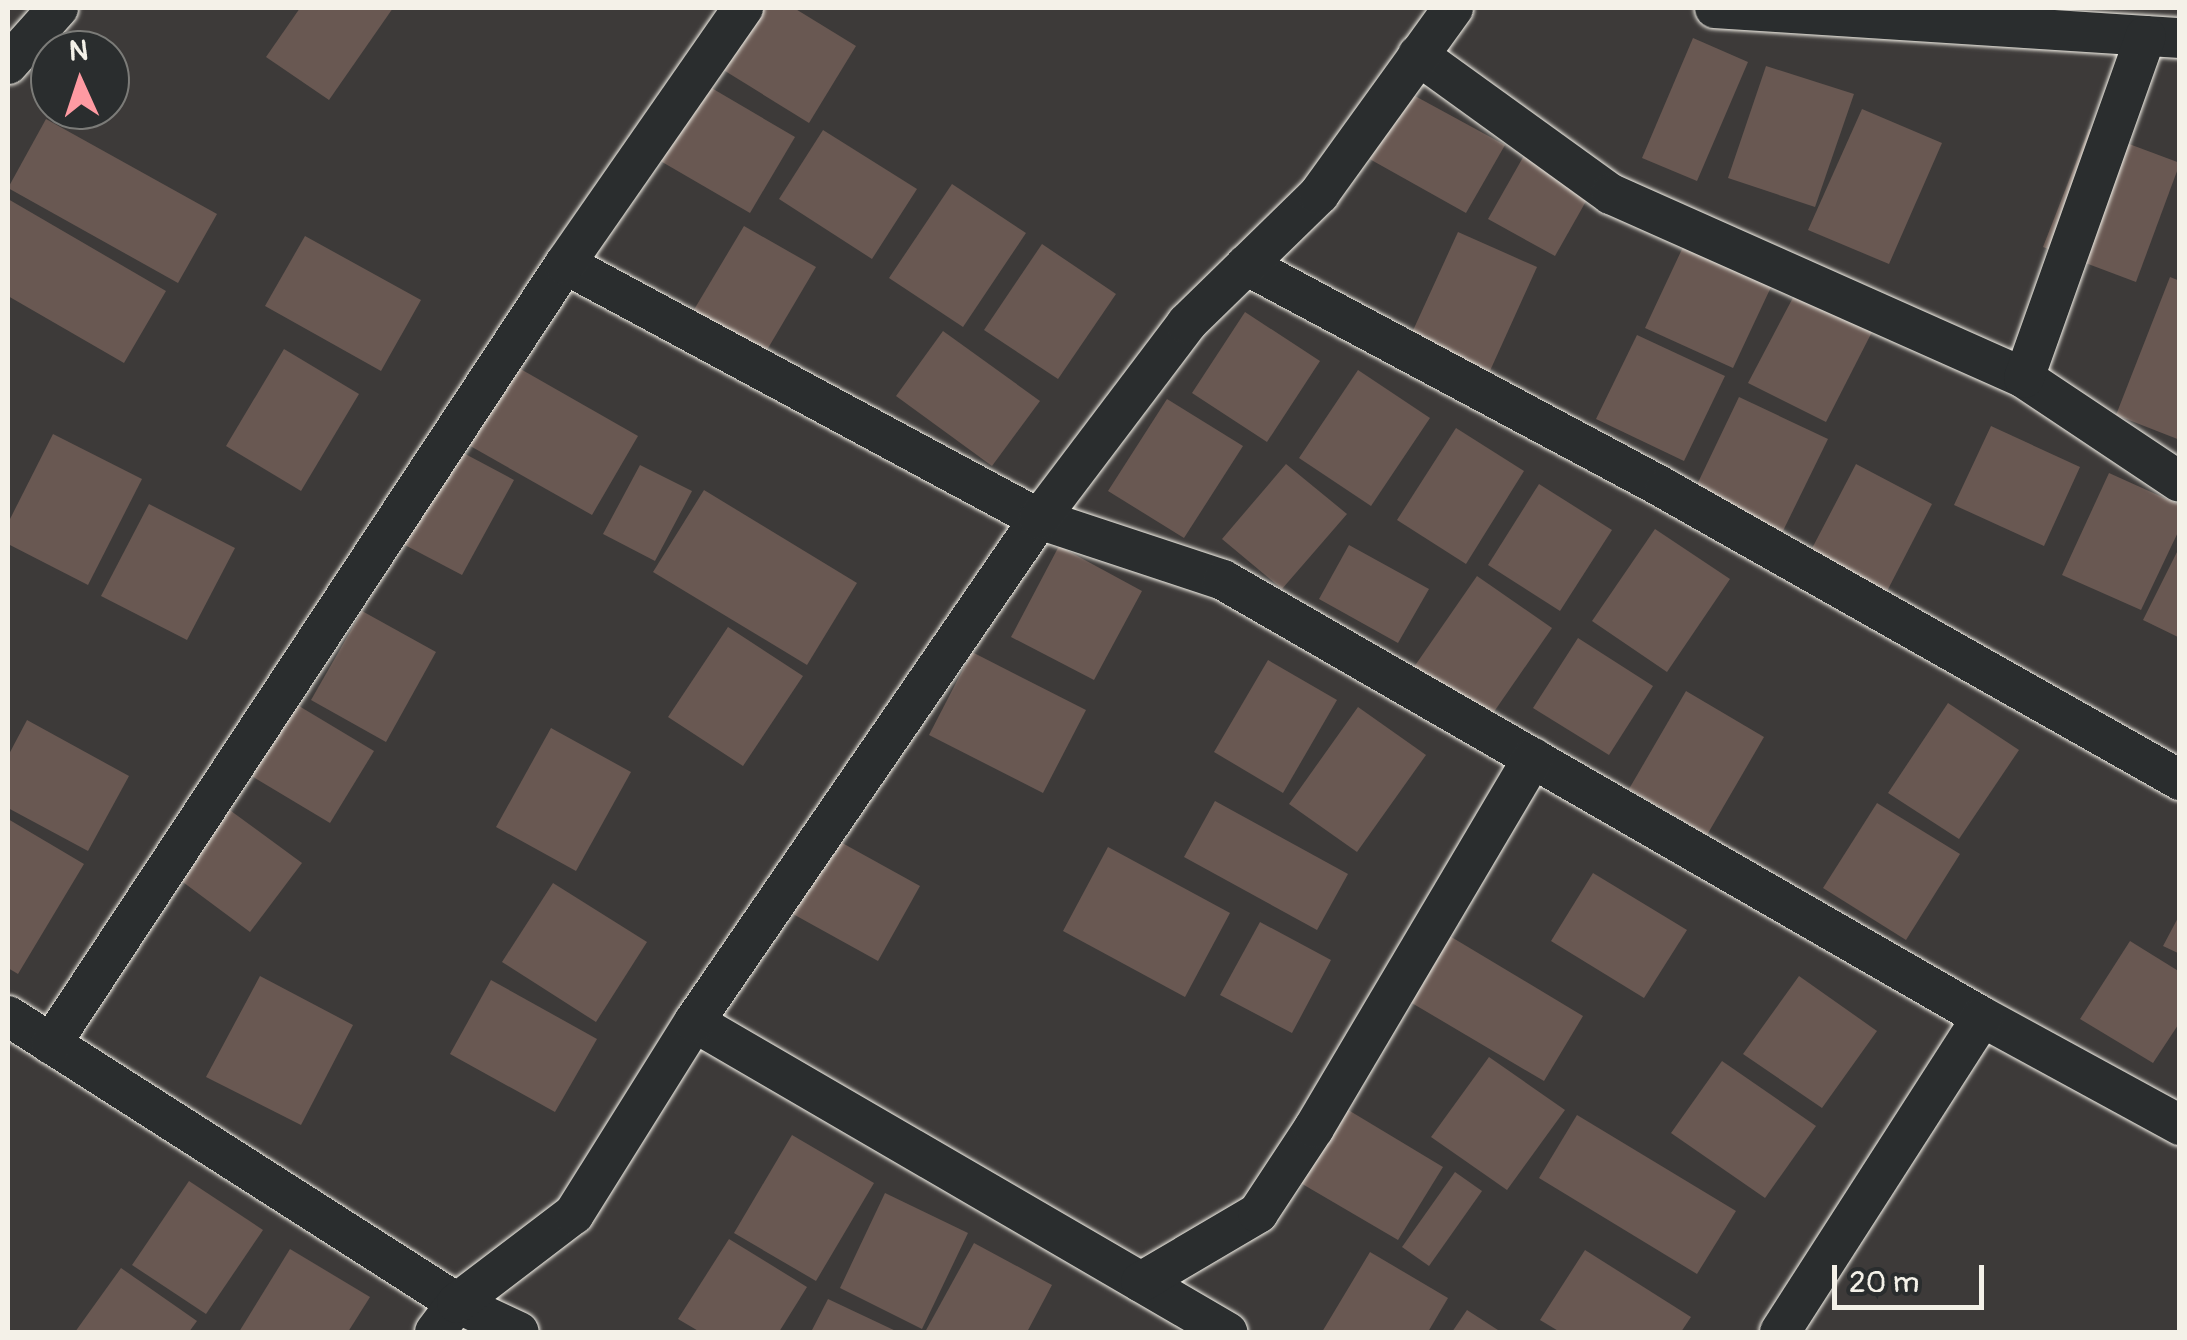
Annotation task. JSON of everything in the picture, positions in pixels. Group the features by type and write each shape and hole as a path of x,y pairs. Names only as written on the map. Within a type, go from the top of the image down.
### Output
{"street":[{"path":"8,64 58,8"},
{"path":"51,1044 565,264 743,8"},
{"path":"446,1318 574,1214 694,1022 1039,519 1187,323 1319,194 1452,8"},
{"path":"1715,8 2162,37 2024,378"},
{"path":"1418,55 1611,194 2024,378 2180,482"},
{"path":"565,264 1039,519 1223,580 1982,1018 2180,1125"},
{"path":"1246,265 1665,489 2180,780"},
{"path":"1141,1282 1258,1213 1314,1128 1533,758"},
{"path":"8,1016 446,1318 519,1332"},
{"path":"1780,1332 1982,1018"},
{"path":"694,1022 1228,1332"}],"building":[{"path":"300,8 393,8 329,100 266,57"},
{"path":"753,8 794,8 856,46 809,123 717,66"},
{"path":"1693,38 1748,62 1697,181 1642,158"},
{"path":"1766,66 1854,94 1815,207 1728,178"},
{"path":"703,83 795,137 750,213 657,159"},
{"path":"1404,90 1505,145 1466,213 1366,157"},
{"path":"1862,109 1942,143 1889,264 1808,230"},
{"path":"1539,129 1606,166 1555,256 1488,219"},
{"path":"2089,129 2180,163 2136,282 2043,247"},
{"path":"40,130 66,130 217,214 178,283 8,188"},
{"path":"823,130 917,189 872,259 779,199"},
{"path":"952,184 1026,233 963,327 889,278"},
{"path":"8,199 166,291 124,363 8,296"},
{"path":"744,226 816,267 764,355 692,313"},
{"path":"1691,230 1779,270 1733,368 1645,328"},
{"path":"1458,232 1537,267 1489,373 1410,337"},
{"path":"305,236 421,300 381,371 265,306"},
{"path":"1042,244 1116,294 1058,379 984,330"},
{"path":"2170,277 2180,281 2180,440 2116,415"},
{"path":"1797,290 1873,330 1826,422 1748,383"},
{"path":"1245,312 1320,361 1267,442 1192,393"},
{"path":"943,331 1040,401 992,466 896,396"},
{"path":"1637,335 1725,376 1684,461 1596,419"},
{"path":"284,349 359,394 301,491 226,446"},
{"path":"510,363 638,436 592,515 465,443"},
{"path":"1358,370 1430,418 1371,506 1299,458"},
{"path":"1739,397 1828,439 1780,537 1692,495"},
{"path":"1167,399 1243,446 1184,538 1108,491"},
{"path":"1991,426 2080,467 2044,546 1954,505"},
{"path":"1456,428 1524,471 1466,564 1397,520"},
{"path":"53,434 142,479 88,585 8,544 8,523"},
{"path":"454,448 514,480 462,575 403,544"},
{"path":"1286,464 1347,514 1282,589 1222,539"},
{"path":"1856,464 1932,504 1884,597 1807,558"},
{"path":"640,465 692,491 655,561 603,534"},
{"path":"2109,473 2180,505 2180,528 2141,610 2062,575"},
{"path":"1539,484 1612,530 1560,611 1488,565"},
{"path":"704,490 857,583 807,665 653,572"},
{"path":"149,504 235,548 187,640 101,596"},
{"path":"1655,529 1730,579 1667,672 1592,621"},
{"path":"1349,545 1429,589 1398,643 1319,599"},
{"path":"1059,546 1142,591 1094,680 1011,637"},
{"path":"2180,546 2180,638 2143,620"},
{"path":"1477,576 1552,628 1489,719 1414,667"},
{"path":"362,611 436,652 386,742 311,700"},
{"path":"728,627 803,676 743,766 668,717"},
{"path":"1578,638 1653,686 1609,755 1533,708"},
{"path":"972,652 1086,710 1043,793 929,735"},
{"path":"1268,660 1337,700 1283,793 1214,752"},
{"path":"1686,691 1764,737 1707,835 1629,789"},
{"path":"289,700 374,751 330,823 245,772"},
{"path":"1948,703 2019,750 1959,839 1888,793"},
{"path":"1358,707 1426,755 1357,852 1289,804"},
{"path":"27,720 129,776 88,851 8,808 8,756"},
{"path":"551,728 631,772 576,871 496,827"},
{"path":"216,800 302,863 250,932 164,868"},
{"path":"1215,801 1348,874 1317,930 1184,857"},
{"path":"1877,803 1960,854 1906,940 1823,888"},
{"path":"8,819 84,864 18,974 8,968"},
{"path":"835,839 920,886 878,961 793,914"},
{"path":"1108,847 1230,913 1185,997 1063,931"},
{"path":"1593,873 1687,930 1644,998 1551,941"},
{"path":"553,883 647,942 596,1022 502,962"},
{"path":"2180,914 2180,954 2163,946"},
{"path":"1423,920 1583,1016 1544,1081 1383,986"},
{"path":"1260,922 1331,960 1292,1033 1220,995"},
{"path":"2130,941 2180,972 2180,1022 2153,1063 2080,1019"},
{"path":"260,976 353,1025 301,1125 206,1077"},
{"path":"1799,976 1877,1031 1822,1108 1743,1054"},
{"path":"491,980 597,1039 555,1112 450,1054"},
{"path":"1489,1057 1565,1110 1507,1190 1431,1137"},
{"path":"1722,1061 1816,1126 1765,1198 1671,1133"},
{"path":"1320,1093 1443,1167 1398,1240 1275,1168"},
{"path":"1577,1115 1736,1211 1697,1274 1539,1178"},
{"path":"792,1135 874,1183 816,1281 734,1233"},
{"path":"1455,1172 1482,1191 1429,1266 1402,1247"},
{"path":"189,1181 263,1230 206,1314 132,1265"},
{"path":"885,1193 968,1233 922,1329 840,1288"},
{"path":"729,1239 807,1287 779,1332 700,1332 678,1319"},
{"path":"974,1243 1052,1285 1027,1332 925,1332"},
{"path":"290,1249 370,1297 348,1332 239,1332"},
{"path":"1585,1250 1691,1317 1681,1332 1560,1332 1540,1320"},
{"path":"1370,1252 1448,1298 1428,1332 1322,1332"},
{"path":"121,1268 197,1321 189,1332 75,1332"},
{"path":"828,1299 898,1332 811,1332"},
{"path":"1467,1310 1501,1332 1452,1332"}]}
